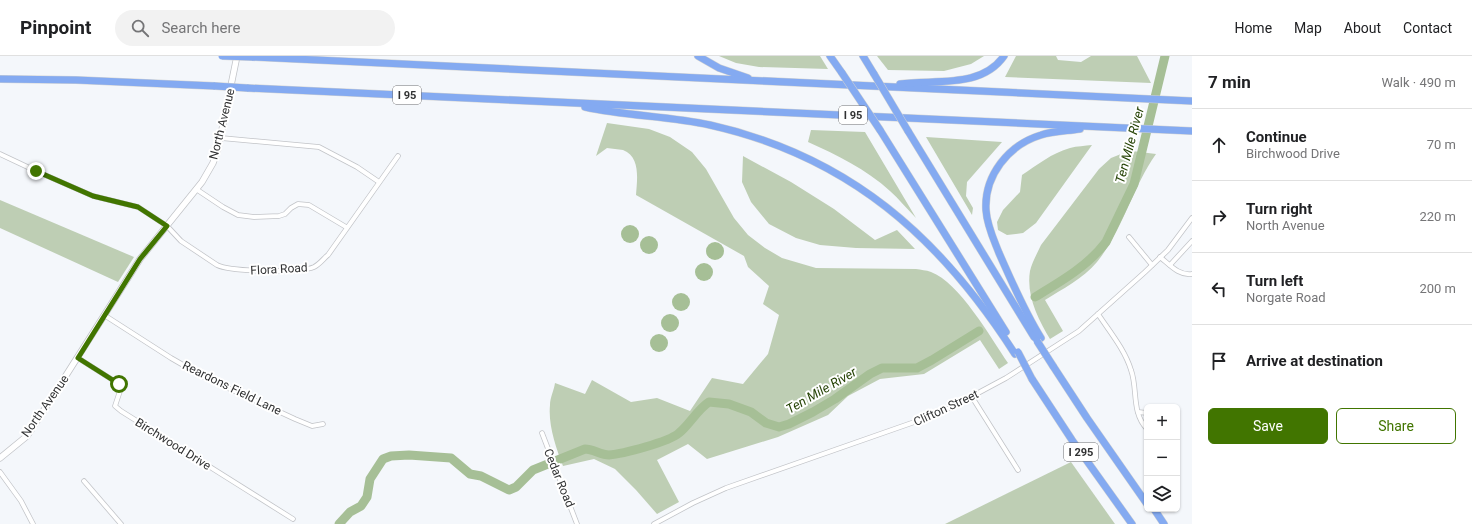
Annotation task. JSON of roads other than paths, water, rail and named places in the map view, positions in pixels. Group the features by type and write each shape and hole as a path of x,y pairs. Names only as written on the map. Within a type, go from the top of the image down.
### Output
{"highway":[{"path":"220,56 1192,101"},
{"path":"698,56 718,68 758,81"},
{"path":"830,56 880,130 1017,353"},
{"path":"863,56 1087,418 1144,500"},
{"path":"884,86 911,82 974,78 991,69 1004,56"},
{"name":"I 95","path":"0,79 70,80 215,86 1192,131"},
{"path":"567,102 602,110 682,120 727,129 776,145 839,175 882,204 935,250 969,289 1017,353"},
{"path":"1039,339 990,231 986,210 988,190 993,176 1004,159 1012,150 1024,142 1045,133 1102,127"},
{"name":"I 295","path":"1017,353 1032,379 1072,440 1132,524"},
{"path":"1055,365 1144,496"},
{"path":"1152,512 1161,524"},
{"path":"1156,512 1164,524"}],"main road":[{"name":"North Avenue","path":"0,458 26,436 78,358 140,259 202,182 210,168 221,138 237,56"}],"street":[{"path":"221,138 290,143 319,147 357,167 379,182"},
{"name":"Flora Road","path":"0,154 93,196 138,207 167,226 180,241 217,266 244,270 292,270 307,269 316,266 328,254 398,156"},
{"path":"196,189 238,215 254,217 279,216 298,204 309,205 346,227"},
{"name":"Clifton Street","path":"654,524 693,503 726,488 923,420 952,407 1006,378 1079,332 1160,257 1192,218"},
{"path":"1129,237 1152,265"},
{"path":"1170,265 1192,241"},
{"path":"1160,257 1180,273 1187,275 1192,274"},
{"path":"1098,314 1129,363 1133,375 1138,412 1144,425"},
{"name":"Reardons Field Lane","path":"104,315 171,358 204,377 312,426 323,424"},
{"name":"Birchwood Drive","path":"78,358 119,384 121,388 115,406 121,411 293,519"},
{"path":"972,396 1018,470"},
{"path":"1138,412 1144,413"},
{"name":"Cedar Road","path":"542,433 578,524"},
{"path":"0,472 21,501 33,524"},
{"path":"84,481 121,524"}],"waterway":[{"name":"Ten Mile River","path":"1035,297 1082,266 1091,259 1106,242 1134,184 1165,56"},
{"name":"Ten Mile River","path":"339,524 350,512 361,506 367,497 370,479 383,459 391,456 409,455 451,458 470,474 481,476 509,490 516,487 533,470 585,449 609,455 634,450 666,440 679,433 709,402 729,404 751,412 766,423 779,427 789,424 835,399 870,374 882,368 917,368 979,331"}]}
